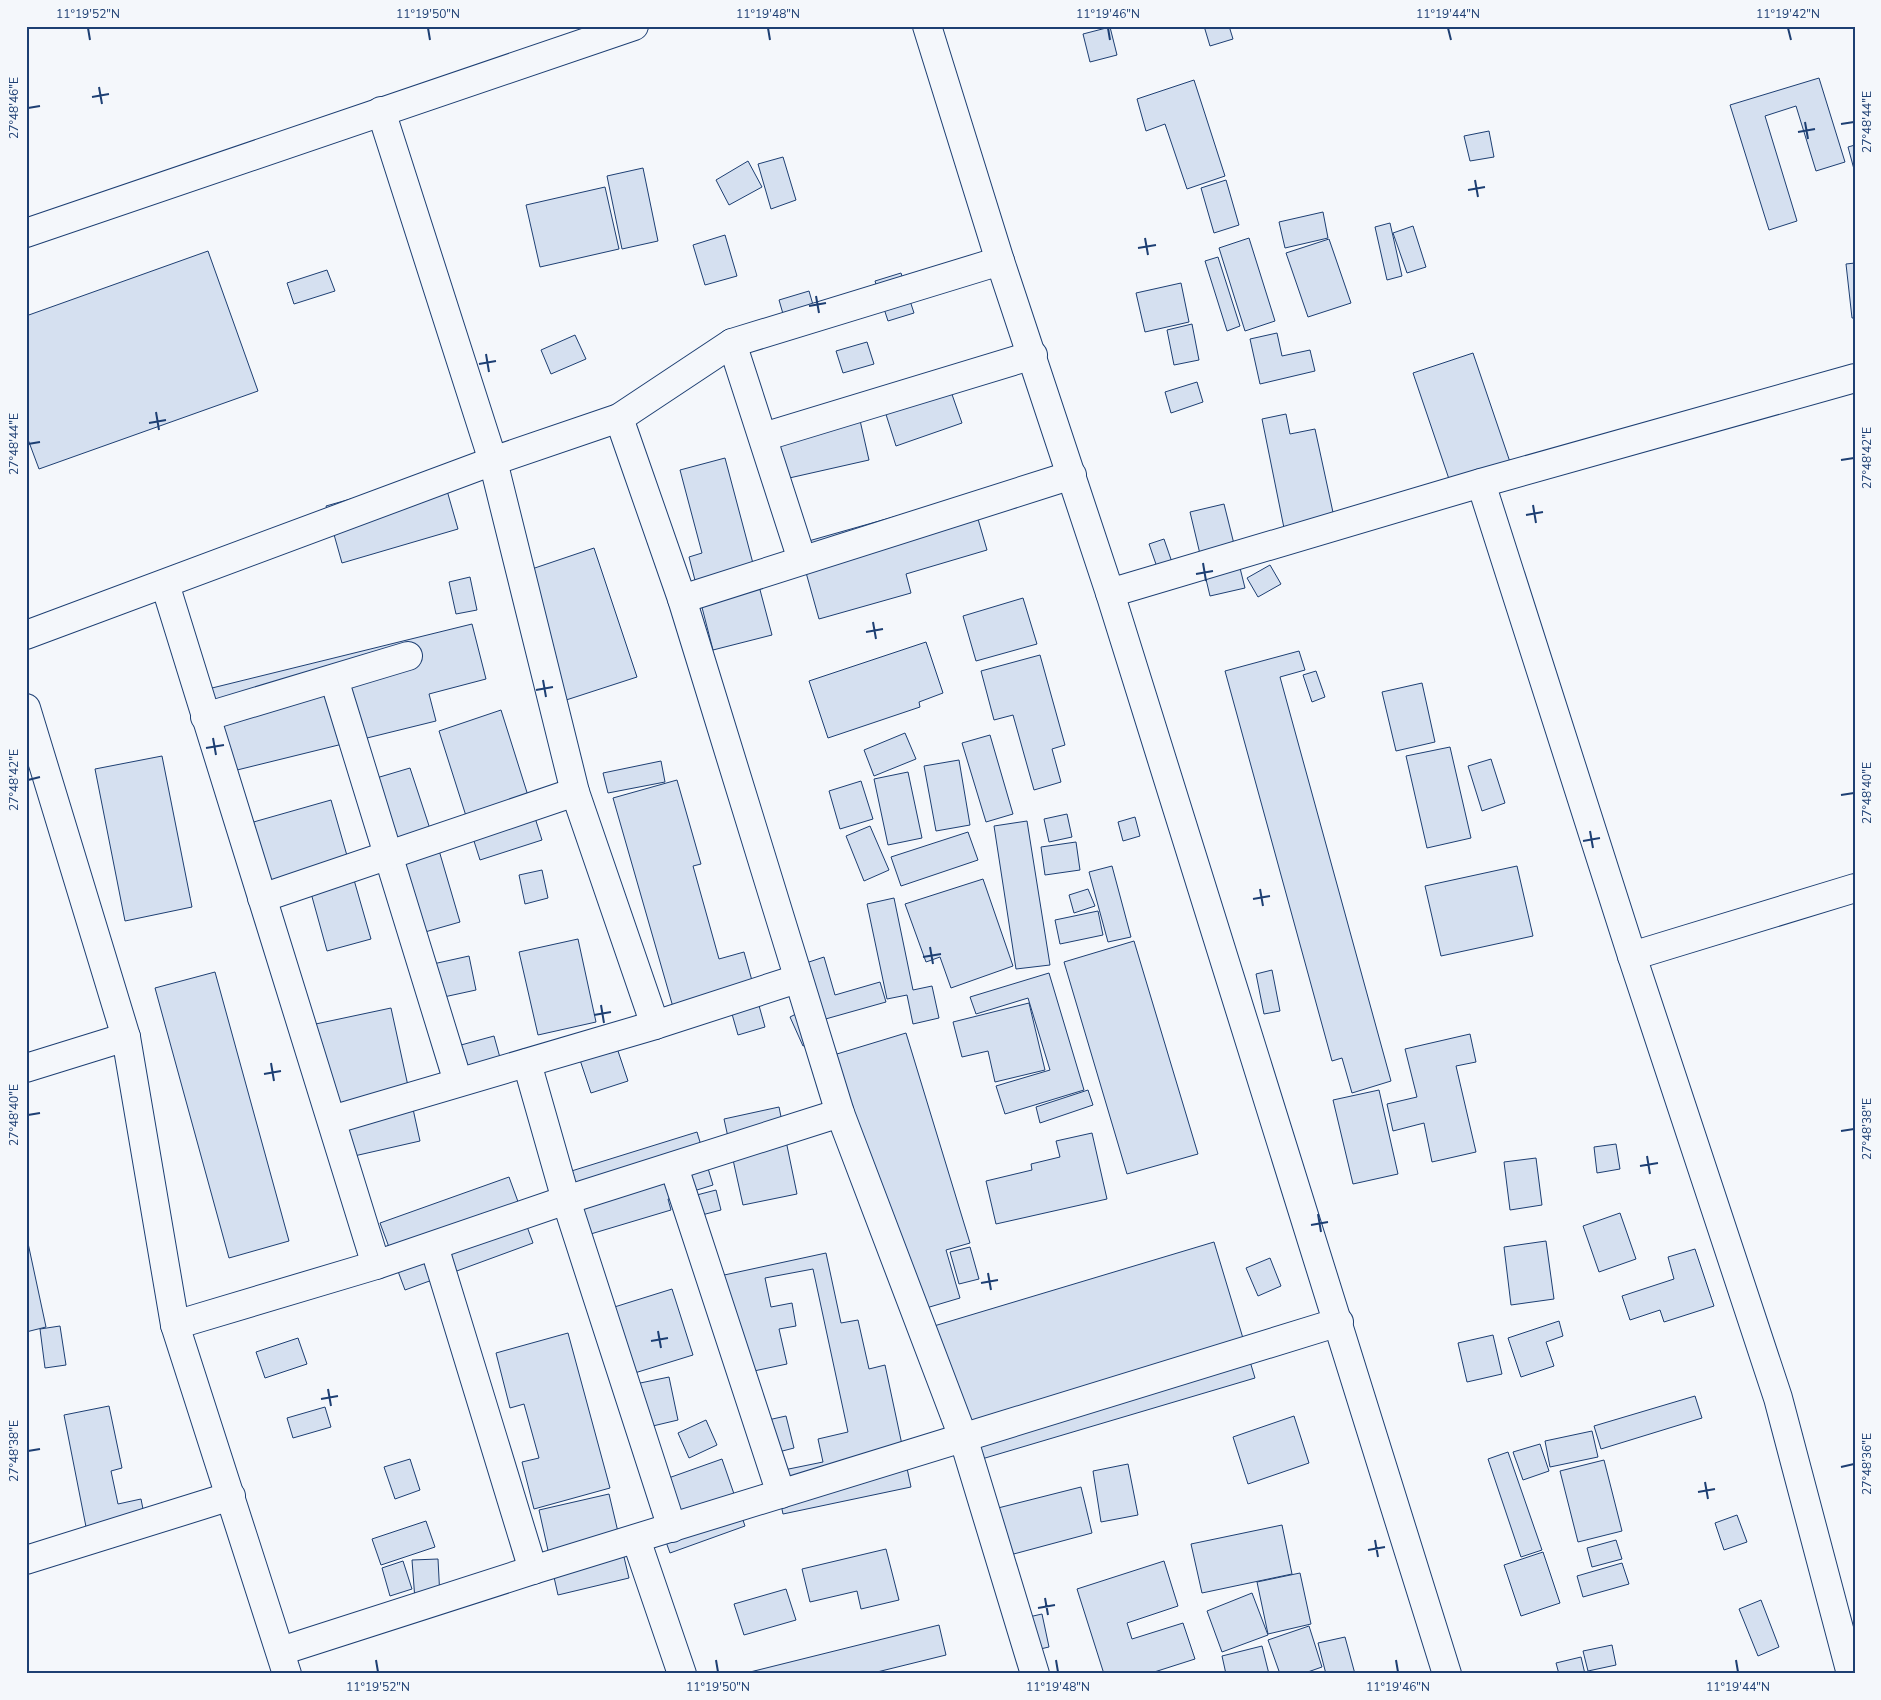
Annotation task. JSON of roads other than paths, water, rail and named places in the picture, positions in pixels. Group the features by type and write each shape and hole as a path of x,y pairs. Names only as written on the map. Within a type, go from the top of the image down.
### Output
{"street":[{"path":"26,233 381,110 634,26"},
{"path":"928,26 1000,261 1033,355 1110,593 1339,1322 1447,1674"},
{"path":"381,110 493,461 576,792 654,1025"},
{"path":"26,635 493,461 619,418 732,343 1000,261"},
{"path":"732,343 802,560"},
{"path":"763,437 1033,355"},
{"path":"1110,593 1481,483 1855,378"},
{"path":"619,418 682,599 797,979 840,1113 964,1436 1035,1674"},
{"path":"682,599 1072,475"},
{"path":"1481,483 1632,956 1778,1398 1851,1674"},
{"path":"165,584 376,1265"},
{"path":"205,717 408,656"},
{"path":"334,679 458,1082"},
{"path":"26,708 126,1037 175,1325 232,1496 284,1662 533,1570 1339,1322"},
{"path":"262,898 576,792"},
{"path":"1632,956 1855,888"},
{"path":"332,1120 654,1025 797,979"},
{"path":"26,1068 126,1037"},
{"path":"527,1063 566,1200 672,1528"},
{"path":"175,1325 376,1265 566,1200 840,1113"},
{"path":"674,1167 781,1494"},
{"path":"434,1246 533,1570"},
{"path":"26,1560 232,1496"},
{"path":"636,1539 682,1674"}]}
